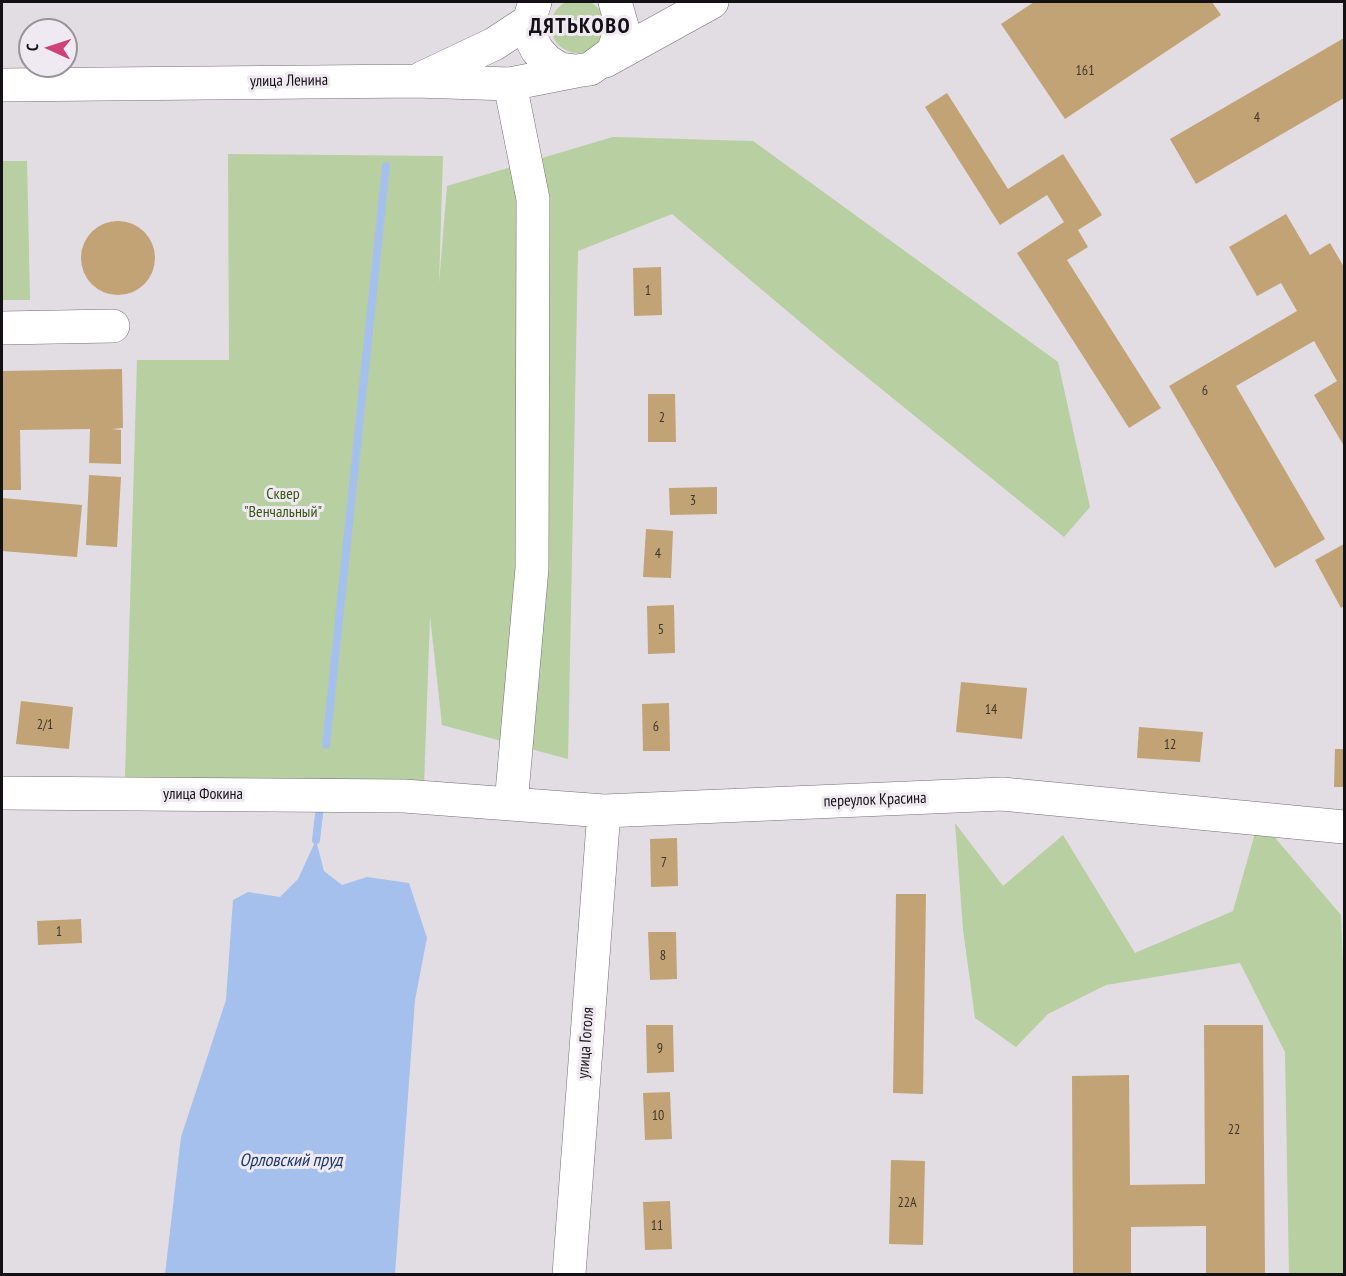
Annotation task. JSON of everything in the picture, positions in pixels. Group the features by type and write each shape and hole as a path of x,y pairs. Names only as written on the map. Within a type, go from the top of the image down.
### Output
{"street":[{"path":"531,8 530,36 537,50 547,61 560,69 589,66 619,40 622,26 615,2"},
{"name":"улица Ленина","path":"2,85 415,81 510,84 589,66 712,2"},
{"path":"415,81 494,44 531,8"},
{"path":"510,84 533,199 532,568 511,804"},
{"path":"2,328 113,326"},
{"name":"улица Фокина","path":"2,793 405,796"},
{"name":"переулок Красина","path":"405,796 604,811 1002,794 1344,827"},
{"name":"улица Гоголя","path":"568,1275 604,811"}],"green space":[{"path":"573,-1 583,-1 597,7 603,16 605,26 603,36 597,45 583,53 573,53 556,41 551,31 551,21 563,4"},
{"name":"Сквер \"Венчальный\"","path":"613,137 753,141 1058,362 1090,507 1064,537 837,353 672,214 578,251 568,759 442,725 430,616 424,786 125,778 137,360 229,360 228,154 443,156 439,284 447,186"},
{"path":"2,161 27,161 30,300 2,300"},
{"path":"1259,819 1341,915 1344,988 1344,1274 1289,1274 1285,1052 1240,963 1106,985 1048,1014 1016,1047 975,1018 963,929 955,823 1003,886 1063,835 1135,953 1233,911"}],"water":[{"name":"Орловский пруд","path":"316,840 324,871 342,885 367,877 409,883 427,938 415,1000 395,1274 165,1274 181,1137 226,1000 233,900 248,892 280,897 298,879"}],"building":[{"path":"1034,2 1212,2 1221,15 1065,119 1001,24"},
{"path":"1344,38 1344,98 1196,184 1170,139"},
{"path":"947,93 1008,189 1063,154 1102,215 1078,230 1088,247 1067,260 1161,408 1129,428 1017,253 1064,222 1047,195 1000,225 925,107"},
{"path":"1286,214 1310,255 1330,243 1344,267 1344,446 1314,395 1337,381 1314,341 1236,386 1325,539 1275,568 1169,386 1297,311 1281,283 1257,296 1229,247"},
{"path":"118,221 132,224 144,232 152,244 155,258 152,272 144,284 132,292 118,295 104,292 92,284 84,272 81,258 84,244 92,232 104,224"},
{"path":"661,267 662,315 634,316 633,268"},
{"path":"122,369 123,428 112,429 121,430 121,464 89,463 90,429 20,430 21,490 2,490 2,371"},
{"path":"648,394 675,394 676,442 648,442"},
{"path":"89,475 121,477 117,547 86,545"},
{"path":"717,487 717,514 670,515 669,488"},
{"path":"2,498 82,505 77,557 2,551"},
{"path":"646,529 673,531 671,578 643,577"},
{"path":"1344,544 1344,606 1341,608 1315,560"},
{"path":"674,605 675,653 648,654 647,606"},
{"path":"961,682 1027,688 1022,739 956,732"},
{"path":"21,701 73,707 69,749 16,744"},
{"path":"669,703 670,751 643,751 642,704"},
{"path":"1139,727 1203,732 1200,762 1137,758"},
{"path":"1335,749 1344,749 1344,787 1334,787"},
{"path":"677,838 678,886 651,887 650,839"},
{"path":"896,894 926,894 923,1094 893,1093"},
{"path":"81,919 82,943 38,945 37,921"},
{"path":"648,932 676,932 677,979 650,980"},
{"path":"646,1025 673,1025 674,1072 647,1073"},
{"path":"1204,1025 1263,1025 1265,1274 1206,1274 1206,1226 1131,1227 1131,1274 1073,1274 1072,1076 1129,1075 1130,1185 1205,1184"},
{"path":"670,1092 672,1139 645,1140 643,1093"},
{"path":"891,1160 925,1161 923,1245 889,1244"},
{"path":"670,1201 672,1249 645,1250 643,1202"}],"waterway":[{"path":"326,745 386,166"},
{"path":"316,840 320,806"}],"district":[{"name":"ДЯТЬКОВО","path":"580,27"}]}
